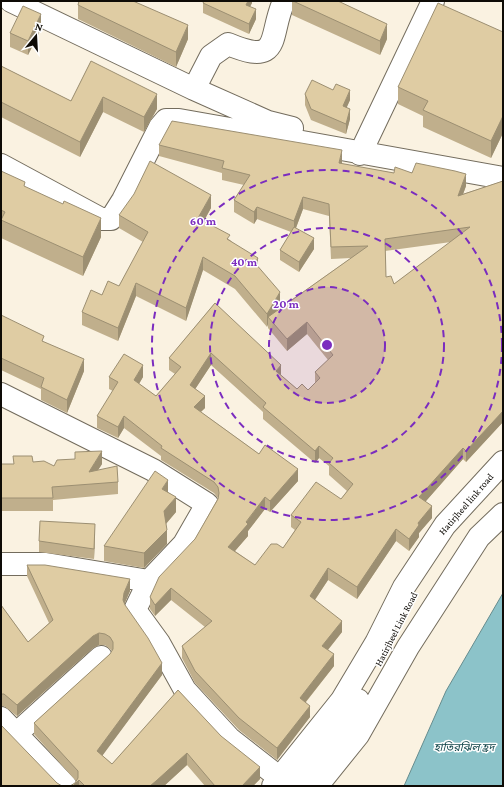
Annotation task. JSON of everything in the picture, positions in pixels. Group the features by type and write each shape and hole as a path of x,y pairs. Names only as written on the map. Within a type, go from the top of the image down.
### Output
{"street":[{"path":"1,7 4,1"},
{"path":"11,1 194,89 268,122 315,134"},
{"path":"194,89 210,56 228,44 249,52 257,53 263,51 270,44 275,35 284,1"},
{"path":"360,154 432,1"},
{"path":"1,165 101,219 111,219 123,200 160,127 166,120 178,120 360,154 503,178"},
{"path":"1,394 153,470 207,504 184,544 149,581 135,610 160,643 185,690 230,739 272,778"},
{"name":"Hatirjheel link road","path":"430,547 449,520 503,462"},
{"name":"Hatirjheel Link Road","path":"272,778 315,750 366,687 427,571 444,547 503,478"},
{"path":"317,786 358,735 408,647 479,537 503,514"},
{"name":"Hatirjheel Link Road","path":"297,786 342,700 376,643 404,587 430,547"},
{"path":"1,564 46,564 149,581"},
{"path":"16,734 101,657"},
{"path":"1,718 66,786"}],"water":[{"name":"হাতিরঝিল হ্রদ","path":"503,593 503,786 404,786 446,691"}],"building":[{"path":"79,1 133,1 188,25 176,52 78,5"},
{"path":"204,1 248,1 246,5 256,9 249,24 203,3"},
{"path":"293,1 338,1 387,24 380,41"},
{"path":"438,3 503,32 503,116 491,141 423,110 428,101 398,87"},
{"path":"23,6 41,14 28,41 10,33"},
{"path":"91,61 157,94 144,117 103,97 80,142 1,102 1,66 71,101"},
{"path":"312,80 333,90 336,84 350,90 343,106 350,109 346,124 311,109 305,94"},
{"path":"172,121 342,150 339,163 394,173 395,167 412,173 416,163 455,171 466,174 458,196 503,181 503,411 466,451 463,448 419,497 432,506 418,523 419,525 409,539 396,529 357,587 328,568 310,596 342,621 322,646 334,654 300,698 310,706 277,748 239,718 195,671 182,646 212,621 171,588 155,605 150,597 159,577 195,539 218,499 218,487 214,482 161,448 162,446 124,416 118,427 97,416 118,382 109,377 124,354 143,365 134,380 156,396 181,367 169,358 215,303 281,365 276,371 297,389 302,384 308,390 320,378 315,372 333,355 307,322 287,339 268,317 368,246 331,247 329,204 303,197 294,221 257,207 254,212 234,200 250,175 222,168 224,161 159,145","holes":["470,227 394,284 391,276 386,277 385,239","211,353 266,403 263,407 315,451 319,446 333,458 329,463 353,484 341,499 316,482 291,515 301,522 283,548 277,544 271,544 255,565 228,547 248,524 246,522 265,497 270,501 298,469 265,445 259,454 194,407 205,396 190,385"]},
{"path":"150,161 211,195 198,218 230,235 227,239 258,258 255,263 280,292 267,314 235,276 203,257 186,308 136,283 118,328 82,312 91,290 102,295 108,281 119,286 148,232 119,215 134,194"},
{"path":"1,171 25,182 24,186 63,204 64,201 101,218 83,257 1,220 5,212 1,210"},
{"path":"294,227 314,238 299,262 280,250"},
{"path":"1,315 44,336 42,341 84,359 67,400 41,387 44,378 1,358"},
{"path":"102,451 89,472 117,466 118,482 52,487 53,498 1,498 1,464 14,464 13,456 32,456 33,462 44,461 54,466 57,460 75,459 75,452"},
{"path":"155,471 168,480 162,489 176,497 164,511 167,530 144,553 104,546"},
{"path":"40,521 95,524 94,549 39,541"},
{"path":"27,565 45,565 130,579 124,593 123,600 148,638 162,663 97,751 112,764 178,690 221,736 260,767 242,786 215,786 187,753 150,786 85,786 79,780 73,786 70,786 75,783 78,778 78,771 34,723 110,654 113,649 113,642 110,637 105,634 99,633 93,636 17,705 4,694 1,694 1,605 28,642 53,620"},
{"path":"1,725 57,783 62,786 1,786"}]}
